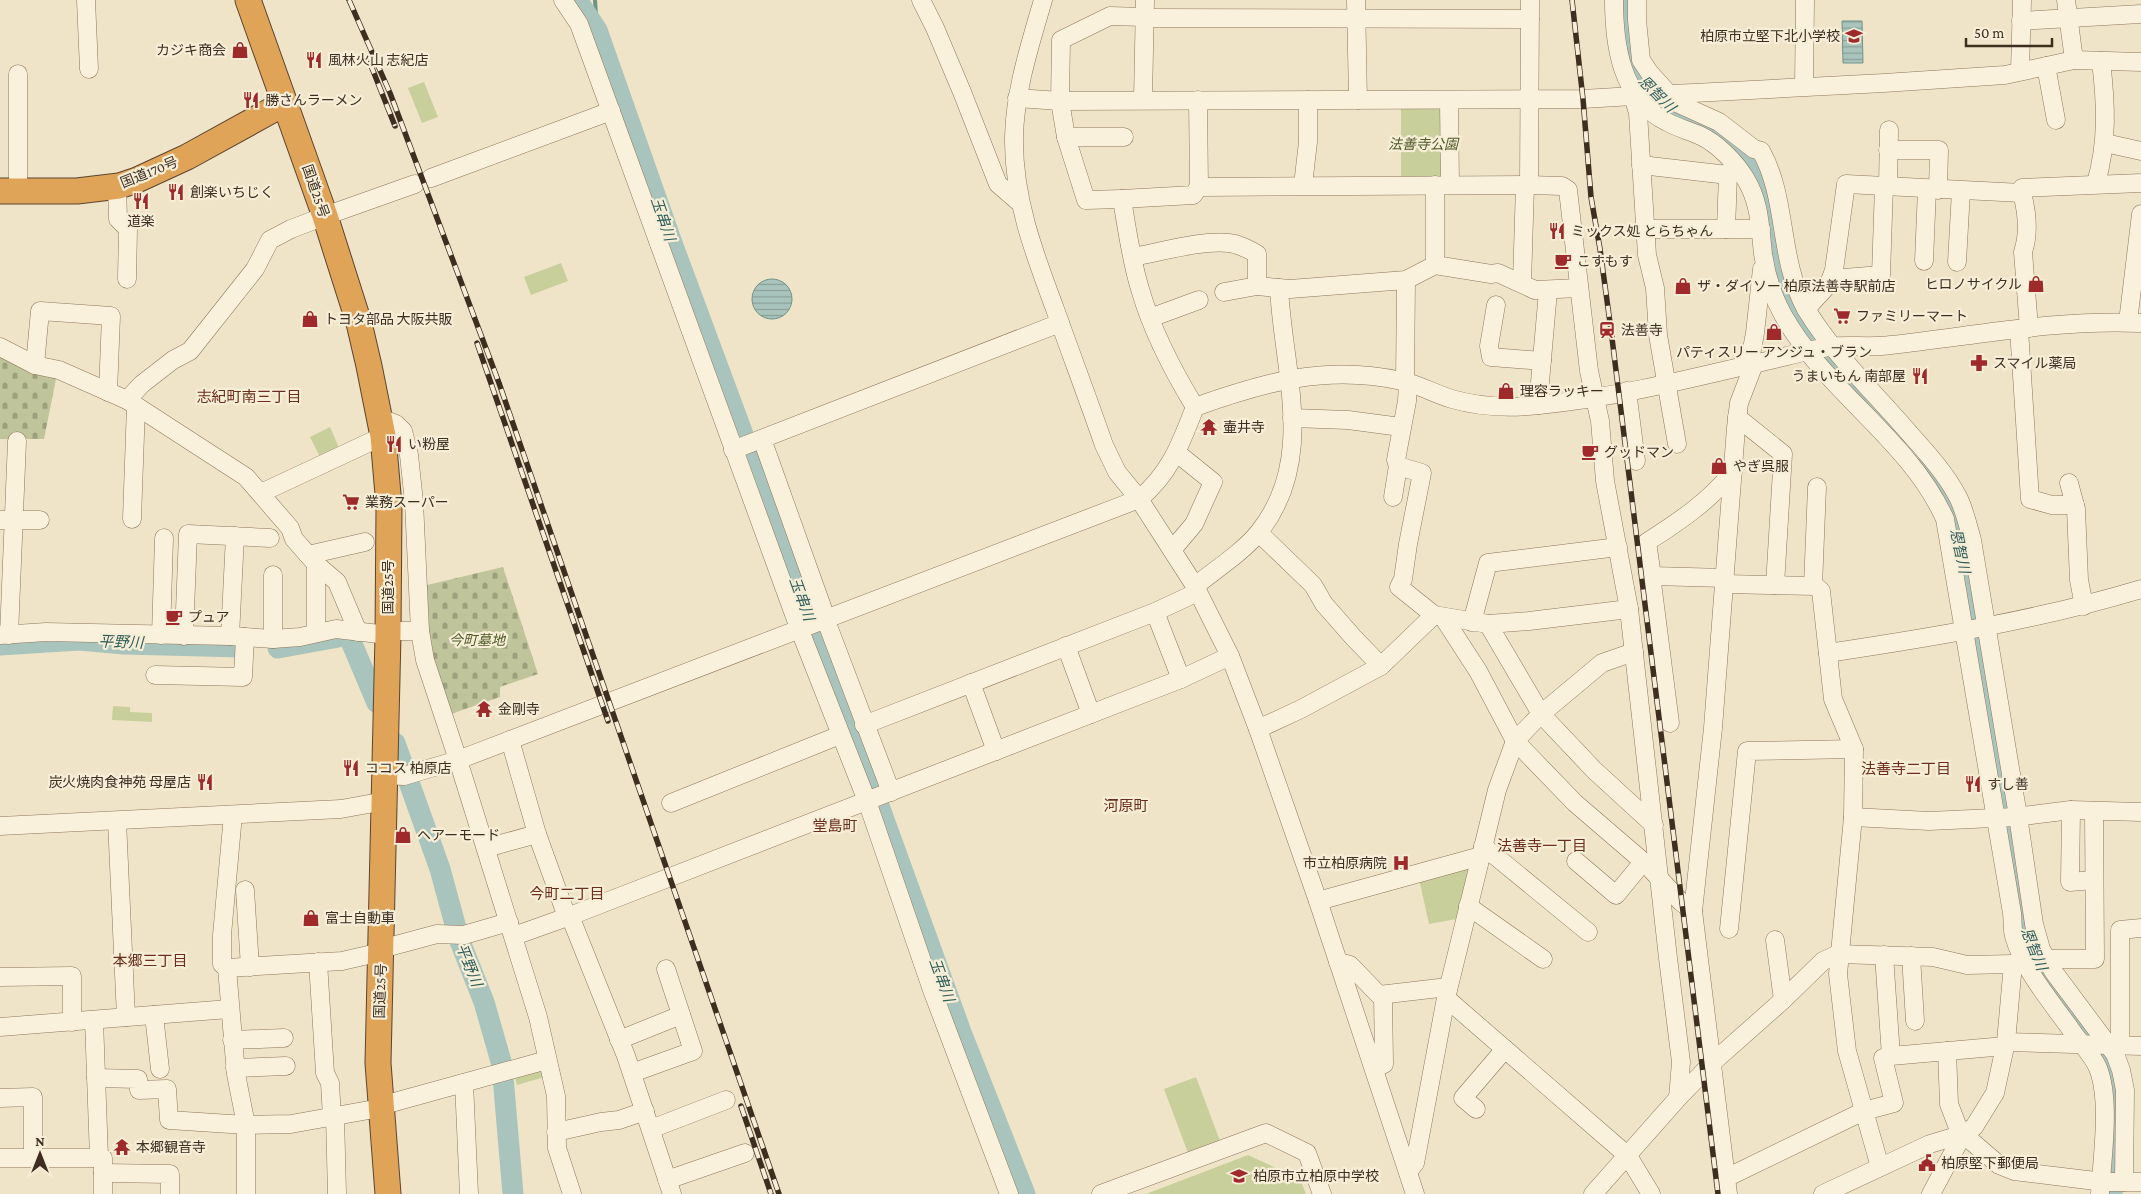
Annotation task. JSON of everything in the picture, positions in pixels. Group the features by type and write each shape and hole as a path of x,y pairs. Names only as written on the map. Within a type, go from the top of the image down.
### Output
{"highway":[{"name":"国道25号","path":"248,0 325,216 359,323 382,427 389,506 388,633 400,775 385,801 378,1063 388,1194"},
{"name":"国道170号","path":"9,191 77,191 117,186 137,180 187,156 285,103"}],"street":[{"path":"86,0 89,69"},
{"path":"563,0 579,24 737,449 864,725 878,797 932,990 1009,1194"},
{"path":"921,0 959,83 998,184 1020,203"},
{"path":"1043,0 1023,68 1017,98 1014,136 1016,180 1020,203 1036,256 1104,445 1117,472 1139,499 1196,589 1230,656 1258,729 1318,901 1415,1194"},
{"path":"1356,0 1358,100"},
{"path":"1522,283 1527,185 1530,0"},
{"path":"1614,0 1617,51 1622,68 1640,101 1664,121 1703,137 1753,194 1762,230 1763,256 1758,316 1751,365 1739,403 1713,728 1693,911 1727,1186 1864,1111 1894,1103 1883,1058 2005,1044 2141,1046"},
{"path":"1637,0 1642,60 1649,72 1678,103 1719,122 1754,149 1761,150 1771,169 1770,177 1779,198 1785,252 1790,271 1795,288 1806,309 1832,347 1944,473 1958,498 1972,540 1976,630 2007,817 2014,936 2017,956 2005,1044 1995,1093 1974,1128 1962,1134 1930,1144 1823,1194"},
{"path":"1804,86 1805,0"},
{"path":"2020,71 2022,0"},
{"path":"2021,21 2067,9 2141,14"},
{"path":"2067,9 2074,60"},
{"path":"1142,100 1144,12"},
{"path":"1198,100 1200,187 1194,195 1086,200 1066,136 1060,101 1060,40 1110,16 1144,12 1356,19 1530,19"},
{"path":"1017,98 1060,101 1529,99 1640,101 1669,94 1894,83 2005,75 2074,60 2141,62"},
{"path":"2096,184 2105,143 2106,98 2101,61"},
{"path":"2046,66 2056,120"},
{"path":"9,191 18,74"},
{"path":"1303,185 1308,142 1308,100"},
{"path":"1435,266 1449,100"},
{"path":"1640,101 1647,255 1655,288 1658,335 1677,444"},
{"path":"132,519 132,403 142,384 190,350 254,268 270,240 325,216 611,111"},
{"path":"1830,279 1881,275 1889,130"},
{"path":"1066,136 1124,137"},
{"path":"2105,143 2141,151"},
{"path":"1888,150 1939,150 1924,261"},
{"path":"1642,165 1731,169"},
{"path":"1726,229 1731,169"},
{"path":"2075,505 2052,505 2030,499 2022,252 2026,243 2027,209 2022,188 2141,183"},
{"path":"1806,309 1823,291 1834,270 1846,184 2022,193"},
{"path":"1200,187 1527,185 1562,186 1568,190 1589,371 1600,421 1605,481 1629,609 1681,1062 1678,1098"},
{"path":"117,186 118,219 128,229 127,279"},
{"path":"1957,262 1961,191"},
{"path":"1122,199 1140,289 1150,318 1180,383 1194,407"},
{"path":"1194,407 1249,388 1290,379 1354,374 1407,382 1453,399 1479,404 1513,407 1538,405 1595,398 1832,347 1887,346 2024,329 2134,322 2141,214"},
{"path":"1645,229 1762,230"},
{"path":"1133,257 1204,243 1229,243 1257,254 1257,286"},
{"path":"1763,256 1775,298 1784,317 1810,351 1927,485 1945,519 1976,630 2007,817 2041,948 2053,971 2100,1044"},
{"path":"1224,292 1257,286 1279,288 1352,285 1360,282 1406,280 1435,266 1491,274 1498,273 1536,290 1548,291 1579,288"},
{"path":"1393,497 1398,466 1396,454 1407,401 1406,280"},
{"path":"864,725 1155,612 1196,589 1259,533 1279,500 1290,469 1292,418 1290,379 1282,330 1279,288"},
{"path":"1538,405 1548,291"},
{"path":"1150,318 1199,300"},
{"path":"1496,305 1489,346 1491,357 1542,360"},
{"path":"35,365 40,311 112,316 108,392"},
{"path":"737,449 1060,323"},
{"path":"0,347 35,365 59,370 132,403 246,477 261,492 290,528 294,539 312,560 338,582 358,632"},
{"path":"1627,391 1636,461"},
{"path":"400,775 458,760 1139,499 1150,490 1177,454 1194,407"},
{"path":"1292,418 1348,420 1402,427"},
{"path":"1738,418 1783,454 1774,585"},
{"path":"261,492 382,427 396,424 403,431 409,455 414,502 420,631 424,660 458,760 538,1017 556,1096 557,1148 572,1194"},
{"path":"759,440 816,622 840,735 878,797"},
{"path":"17,441 7,520 5,635 46,632 273,639 300,637 336,629 388,633 420,631"},
{"path":"1172,550 1194,524 1214,482 1177,454"},
{"path":"1398,466 1422,473 1403,579 1399,587 1439,616 1478,671 1515,741 1575,803 1643,862 1681,902 1693,911"},
{"path":"1670,723 1647,542 1696,509 1716,492 1733,472"},
{"path":"2069,483 2075,505 2080,580 2084,606"},
{"path":"1813,586 1817,487"},
{"path":"7,520 40,520"},
{"path":"1259,533 1313,585 1324,604 1353,638 1381,666"},
{"path":"184,636 188,534 270,538"},
{"path":"155,675 243,677 237,637 235,536"},
{"path":"161,635 164,538"},
{"path":"312,560 365,542"},
{"path":"1618,547 1488,563 1480,623 1541,714 1594,770 1654,825"},
{"path":"312,560 316,633"},
{"path":"273,575 273,639"},
{"path":"1652,576 1813,586 1821,591 1833,699 1854,749 1853,818 1838,954 1838,974 1847,1052 1880,1167"},
{"path":"1828,654 1976,630 2084,606 2141,589"},
{"path":"1439,616 1480,623 1529,621 1629,609"},
{"path":"1155,612 1181,680"},
{"path":"1258,729 1301,709 1381,666 1439,616"},
{"path":"1066,646 1091,714"},
{"path":"1408,1172 1414,1163 1447,992 1468,906 1497,790 1515,741 1541,714 1602,664 1634,652"},
{"path":"226,968 342,961 437,934 456,935 511,929 568,916 1181,680 1230,656"},
{"path":"971,683 996,751"},
{"path":"671,803 840,735"},
{"path":"510,740 537,834 632,1073 652,1129 669,1187 745,1153"},
{"path":"1728,929 1748,751 1854,749"},
{"path":"0,826 341,809 385,801"},
{"path":"2071,810 2070,882 2094,880"},
{"path":"1853,818 1929,821 2007,817 2071,810 2141,812"},
{"path":"2046,958 2095,959 2094,811"},
{"path":"233,815 223,918 222,964 226,968 232,1040 246,1125 246,1194"},
{"path":"117,821 126,1017"},
{"path":"486,848 537,834"},
{"path":"1318,901 1482,851"},
{"path":"1482,851 1588,932"},
{"path":"1576,860 1616,895 1643,862"},
{"path":"245,890 250,967"},
{"path":"1468,906 1543,959"},
{"path":"223,918 247,917"},
{"path":"2117,1185 2105,1098 2097,1066 2120,930 2141,928"},
{"path":"1774,940 1784,1000"},
{"path":"1593,1194 1678,1098 1712,1063 1784,1000 1823,961 1838,954 1884,955 1933,957 1968,965 2017,956"},
{"path":"1884,955 1891,1056"},
{"path":"1911,956 1915,1021"},
{"path":"2017,956 2028,966 2050,1000 2114,1054 2125,1090 2117,1185"},
{"path":"318,962 325,1073 330,1083 338,1194"},
{"path":"1338,962 1350,965 1380,995 1447,992 1505,1049 1628,1156 1651,1194"},
{"path":"632,1073 693,1052 666,969"},
{"path":"0,977 72,976 72,1022"},
{"path":"1374,1069 1384,1064 1383,995"},
{"path":"0,1027 229,1009"},
{"path":"154,1015 160,1069"},
{"path":"619,1040 681,1015"},
{"path":"94,1020 103,1194"},
{"path":"232,1040 284,1038"},
{"path":"1476,1109 1463,1098 1505,1049"},
{"path":"1947,1051 1949,1104 1962,1134 1999,1165 2014,1171 2117,1185"},
{"path":"96,1078 138,1079 138,1090 166,1089 169,1120 246,1125 290,1124 380,1107 547,1060"},
{"path":"236,1068 286,1066"},
{"path":"464,1083 469,1194"},
{"path":"0,1098 33,1097 34,1158"},
{"path":"652,1129 726,1100"},
{"path":"556,1132 619,1120 645,1110"},
{"path":"1102,1194 1266,1133 1307,1153 1322,1194"},
{"path":"1931,1194 1962,1134"},
{"path":"0,1158 34,1158 170,1174 170,1194"}],"green space":[{"path":"424,82 438,117 422,123 408,88"},
{"name":"法善寺公園","path":"1401,108 1445,108 1446,180 1401,180"},
{"path":"561,263 568,281 531,295 524,277"},
{"path":"0,351 57,374 44,439 0,439"},
{"path":"330,427 340,450 321,459 310,437"},
{"name":"今町墓地","path":"503,567 538,674 500,687 500,697 448,715 425,631 423,586"},
{"path":"113,706 130,707 130,712 152,713 152,722 112,720"},
{"path":"1476,863 1462,918 1429,924 1419,879"},
{"path":"545,1065 548,1076 517,1085 514,1073"},
{"path":"1196,1077 1220,1141 1188,1153 1164,1089"},
{"name":"柏原市立柏原中学校","path":"1248,1155 1300,1179 1306,1194 1146,1194"}],"water":[{"path":"1842,21 1862,21 1863,63 1843,63"},
{"path":"772,279 786,285 792,299 786,313 772,319 758,313 752,299 758,285"}],"waterway":[{"name":"玉串川","path":"577,0 597,30 672,243 803,596 961,1032 1025,1194"},
{"name":"玉串川","path":"595,0 597,30"},
{"name":"恩智川","path":"1627,0 1627,28 1631,57 1637,79 1652,96 1677,115 1707,127 1733,145 1753,168 1764,193 1780,283 1795,316 1898,439"},
{"name":"恩智川","path":"1923,468 1945,502 1959,540 2024,931 2041,972 2105,1057 2115,1085 2112,1194"},
{"name":"平野川","path":"278,648 344,636 350,639 377,703"},
{"name":"平野川","path":"0,645 79,640 124,644 242,647"},
{"name":"平野川","path":"395,743 440,869 459,939 484,1002 502,1065 513,1194"}],"railway":[{"path":"349,0 390,93 499,383 779,1194"},
{"path":"1572,0 1591,197 1611,330 1718,1194"},
{"path":"370,63 395,126"},
{"path":"477,343 608,721"},
{"path":"741,1106 771,1194"}],"place":[{"name":"柏原市立堅下北小学校","path":"1854,36"},
{"name":"カジキ商会","path":"240,50"},
{"name":"風林火山 志紀店","path":"314,60"},
{"name":"勝さんラーメン","path":"251,100"},
{"name":"創楽いちじく","path":"176,192"},
{"name":"道楽","path":"141,201"},
{"name":"ミックス処 とらちゃん","path":"1557,231"},
{"name":"こすもす","path":"1563,261"},
{"name":"ヒロノサイクル","path":"2036,284"},
{"name":"ザ・ダイソー 柏原法善寺駅前店","path":"1683,286"},
{"name":"ファミリーマート","path":"1842,316"},
{"name":"トヨタ部品 大阪共販","path":"310,319"},
{"name":"法善寺","path":"1607,330"},
{"name":"パティスリー アンジュ・ブラン","path":"1774,332"},
{"name":"スマイル薬局","path":"1979,363"},
{"name":"うまいもん 南部屋","path":"1920,376"},
{"name":"理容ラッキー","path":"1506,391"},
{"name":"壷井寺","path":"1209,427"},
{"name":"い粉屋","path":"394,444"},
{"name":"グッドマン","path":"1590,452"},
{"name":"やぎ呉服","path":"1719,466"},
{"name":"業務スーパー","path":"351,502"},
{"name":"プュア","path":"174,617"},
{"name":"金剛寺","path":"484,709"},
{"name":"ココス 柏原店","path":"351,768"},
{"name":"炭火焼肉食神苑 母屋店","path":"205,782"},
{"name":"すし善","path":"1973,784"},
{"name":"ヘアーモード","path":"403,835"},
{"name":"市立柏原病院","path":"1401,863"},
{"name":"富士自動車","path":"311,918"},
{"name":"本郷観音寺","path":"122,1147"},
{"name":"柏原堅下郵便局","path":"1927,1163"},
{"name":"柏原市立柏原中学校","path":"1239,1176"}],"district":[{"name":"志紀町南三丁目","path":"249,397"},
{"name":"法善寺二丁目","path":"1906,769"},
{"name":"河原町","path":"1126,806"},
{"name":"堂島町","path":"835,826"},
{"name":"法善寺一丁目","path":"1542,846"},
{"name":"今町二丁目","path":"567,894"},
{"name":"本郷三丁目","path":"150,961"}]}
